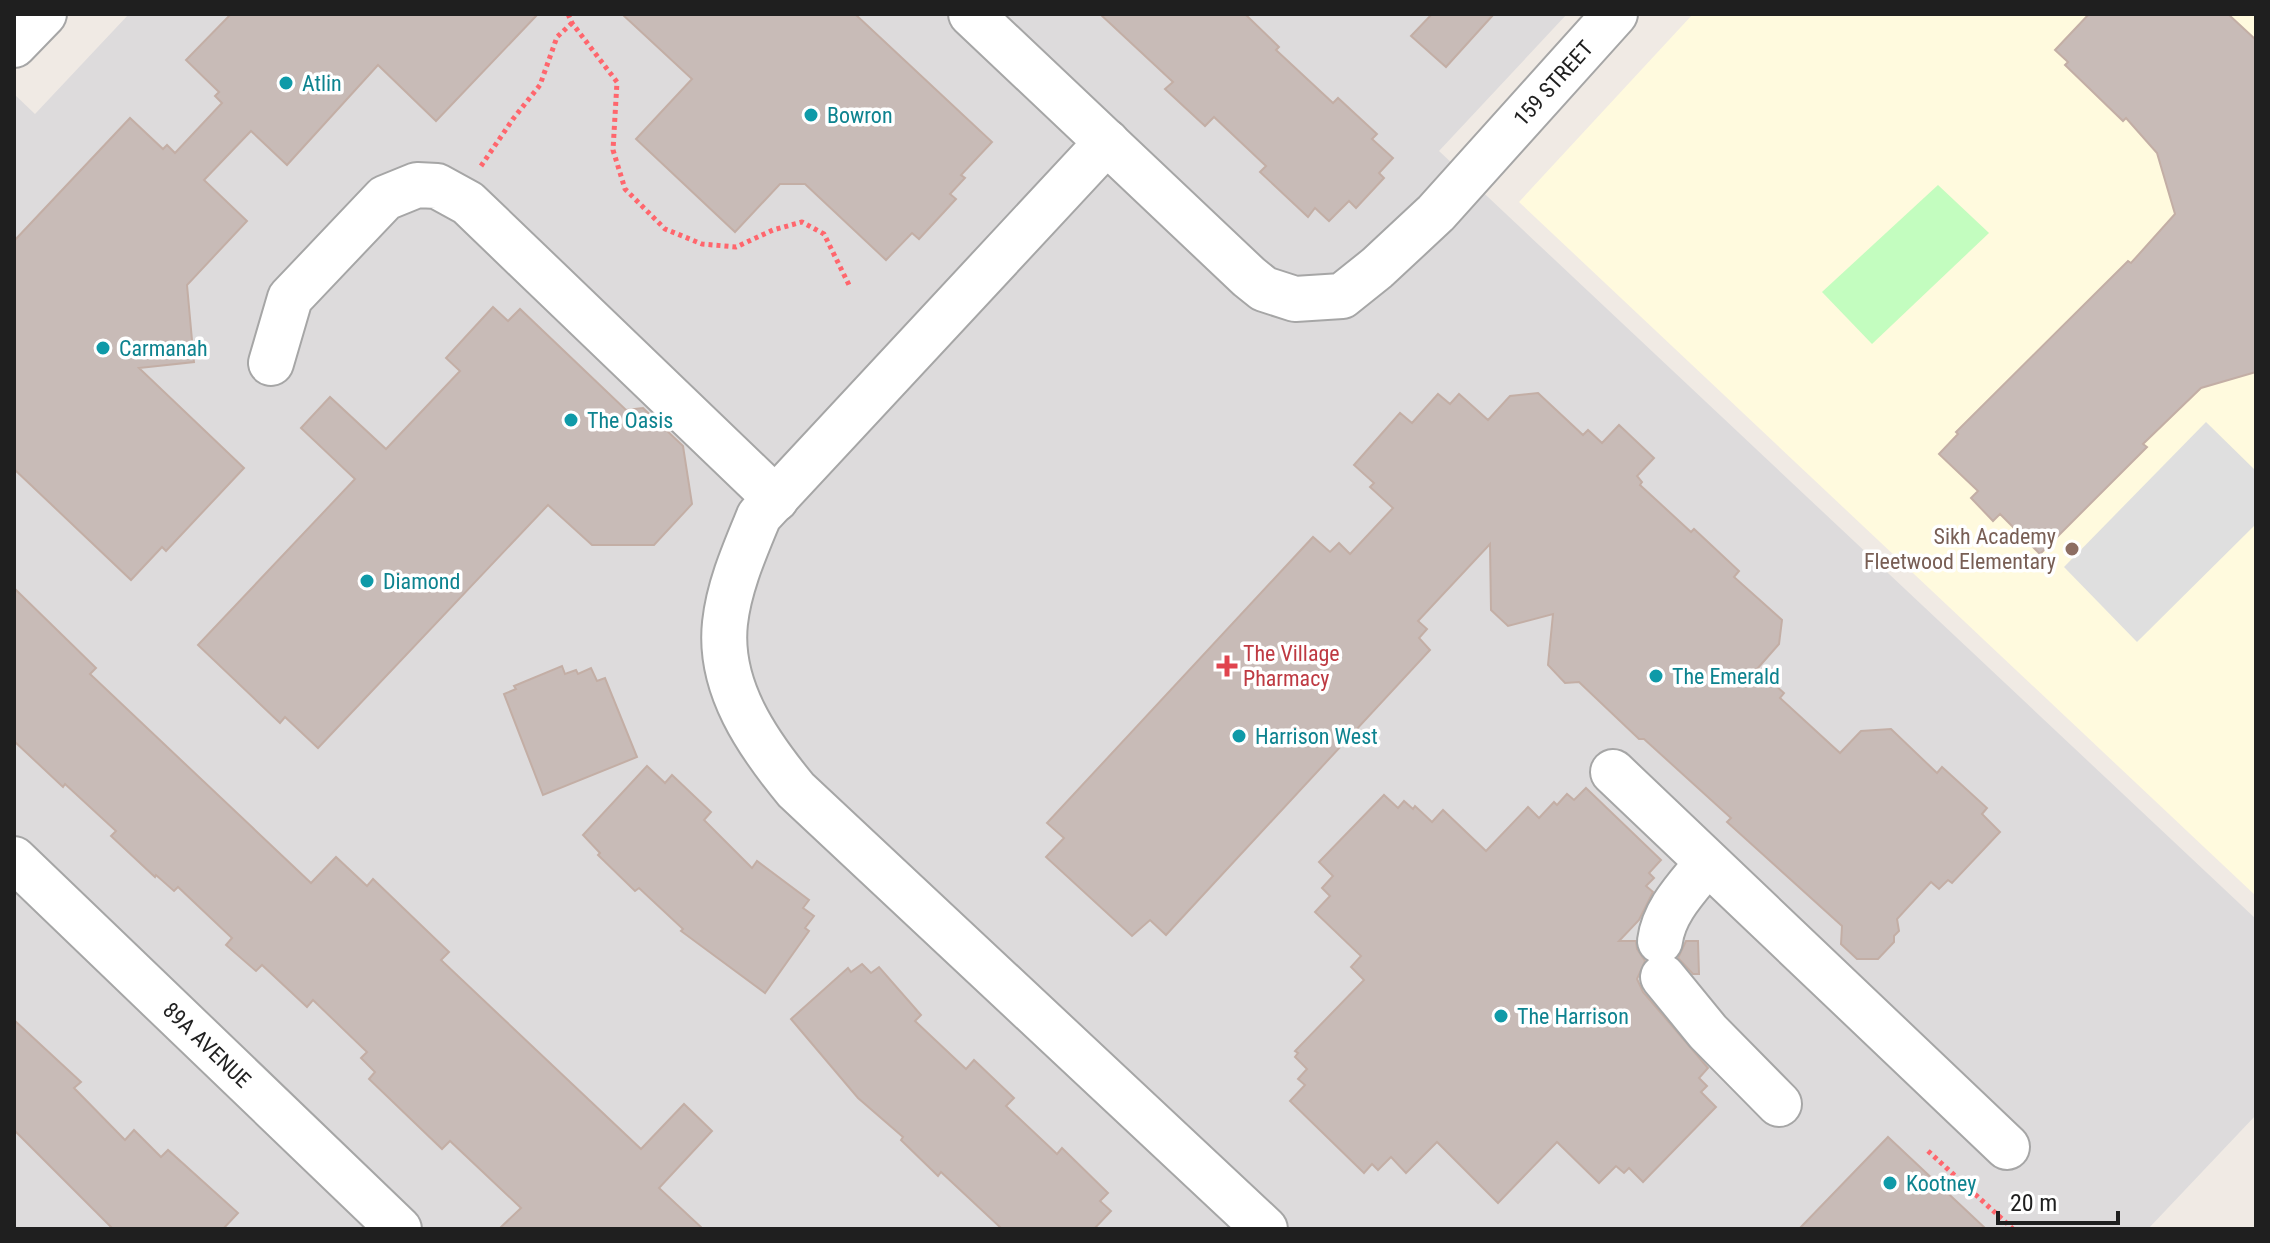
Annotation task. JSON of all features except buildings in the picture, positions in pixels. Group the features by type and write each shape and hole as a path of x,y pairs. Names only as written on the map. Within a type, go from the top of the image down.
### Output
{"street":[{"name":"159 STREET","path":"971,14 1249,277 1264,289 1295,299 1342,296 1377,268 1436,213 1615,14"},
{"path":"1107,142 759,516 740,562 725,623 726,651 734,695 762,748 806,799 1265,1229"},
{"path":"271,363 290,298 385,198 417,185 437,186 468,203 776,499"},
{"path":"1613,772 2007,1147"},
{"name":"89A AVENUE","path":"14,859 399,1229"},
{"path":"1707,863 1662,924 1661,959 1708,1032 1779,1104"}],"path":[{"path":"568,14 617,82 613,150 625,189 665,229 702,244 736,247 773,230 802,222 824,234 850,287"},
{"path":"481,167 540,85 557,37 572,23"},
{"path":"1928,1151 2013,1229"}],"shaded area":[{"path":"129,14 1567,14 1439,151 2256,919 2256,1115 2148,1229 14,1229 14,94 35,114"},
{"name":"Sikh Academy Fleetwood Elementary","path":"1693,14 2256,14 2256,896 1519,202"},
{"path":"2206,422 2256,471 2256,524 2137,642 2064,567"}],"green space":[{"path":"1938,185 1989,233 1872,344 1822,292"}],"place":[{"name":"Atlin","path":"286,83"},
{"name":"Bowron","path":"811,115"},
{"name":"Carmanah","path":"103,348"},
{"name":"The Oasis","path":"571,420"},
{"name":"Sikh Academy Fleetwood Elementary","path":"2072,549"},
{"name":"Diamond","path":"367,581"},
{"name":"The Village Pharmacy","path":"1227,666"},
{"name":"The Emerald","path":"1656,676"},
{"name":"Harrison West","path":"1239,736"},
{"name":"The Harrison","path":"1501,1016"},
{"name":"Kootney","path":"1890,1183"}]}
